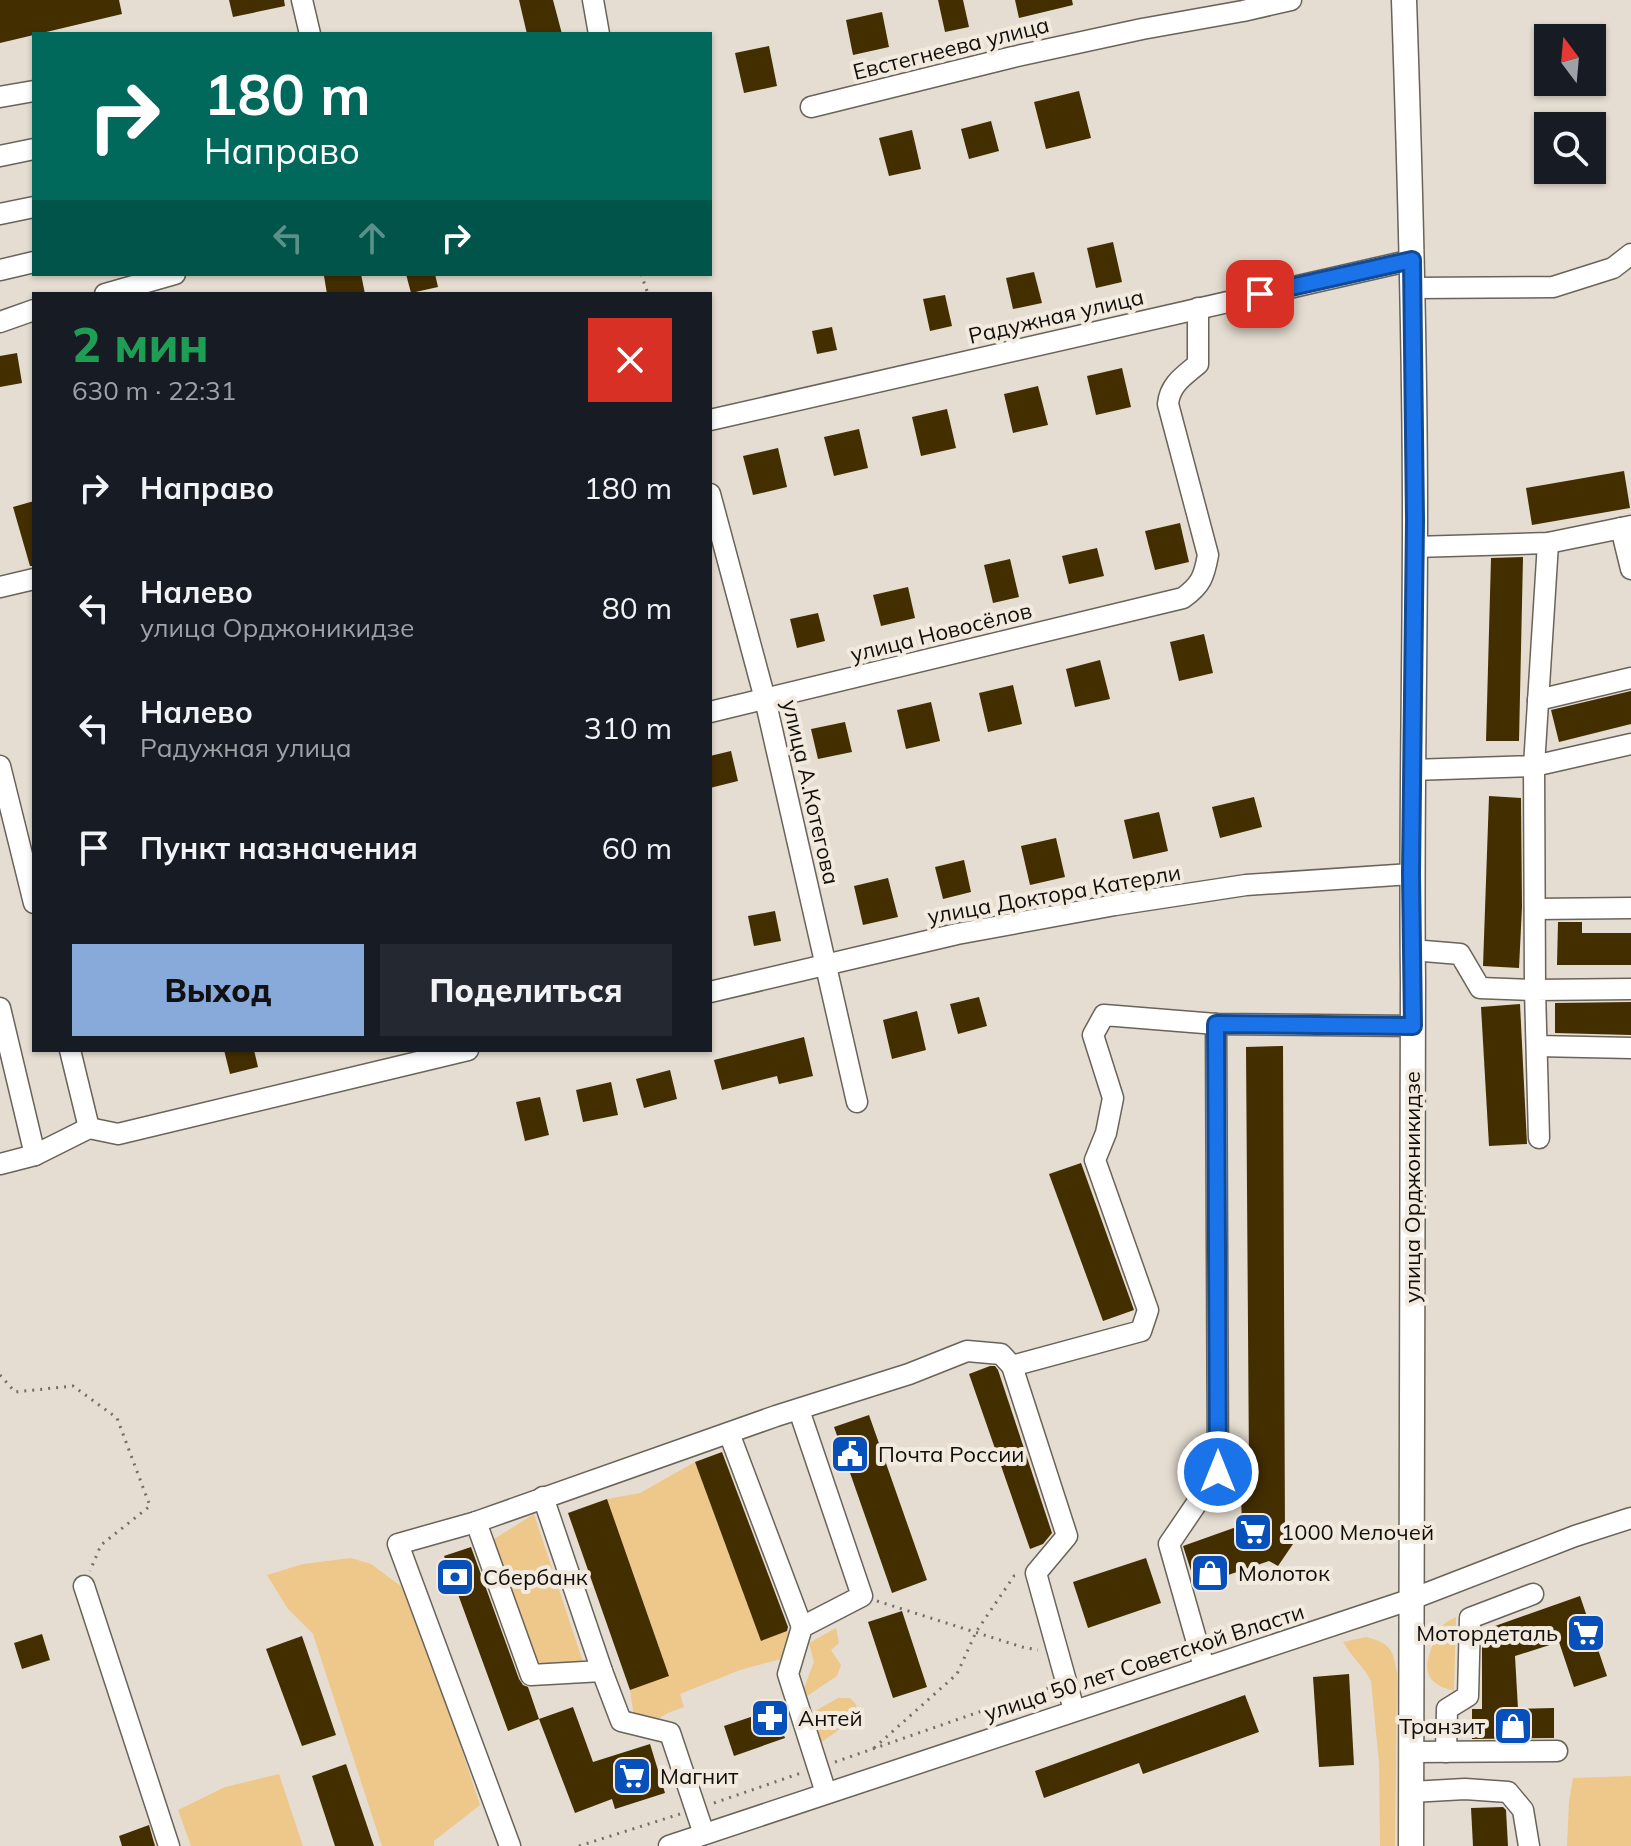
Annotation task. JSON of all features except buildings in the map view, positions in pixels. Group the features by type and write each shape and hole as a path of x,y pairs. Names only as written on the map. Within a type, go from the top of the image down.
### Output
{"main road":[{"name":"улица Орджоникидзе","path":"1404,0 1413,288 1414,547 1411,1846"}],"street":[{"path":"302,0 310,32"},
{"path":"593,0 599,32"},
{"name":"Евстегнеева улица","path":"811,107 1013,57 1291,0"},
{"path":"0,97 32,91"},
{"path":"0,156 32,149"},
{"path":"0,214 32,207"},
{"path":"1413,288 1553,287 1613,268 1631,254"},
{"name":"Радужная улица","path":"712,420 1412,260"},
{"path":"0,270 32,262"},
{"path":"112,292 168,276"},
{"name":"улица Новосёлов","path":"712,712 1183,598 1199,587 1208,555 1168,404 1169,392 1198,364 1198,308"},
{"path":"0,322 32,311"},
{"name":"улица А.Котегова","path":"712,501 765,699 857,1102"},
{"path":"1414,547 1548,543 1626,527 1631,569"},
{"path":"1539,1138 1534,766 1548,543"},
{"path":"0,587 32,579"},
{"path":"1538,700 1631,678"},
{"path":"1412,770 1534,766 1631,744"},
{"path":"0,766 30,874"},
{"name":"улица Доктора Катерли","path":"712,992 957,934 1246,885 1411,874"},
{"path":"1535,909 1631,908"},
{"path":"1412,950 1460,954 1480,988 1631,989"},
{"path":"0,1008 35,1155"},
{"path":"1012,1366 1141,1331 1148,1310 1095,1160 1106,1133 1113,1098 1093,1035 1104,1015 1216,1024 1413,1026"},
{"path":"1204,1667 1169,1544 1218,1472 1216,1024"},
{"path":"1537,1046 1631,1048"},
{"path":"70,1052 89,1128"},
{"path":"0,1164 35,1155 89,1128 118,1134 460,1052"},
{"path":"510,1846 398,1544 476,1522 909,1374 967,1351 1001,1354 1012,1366 1067,1536 1036,1573 1074,1710"},
{"path":"799,1410 862,1596 802,1627"},
{"path":"729,1433 802,1627 788,1674 826,1793"},
{"path":"543,1497 621,1721 670,1733 704,1834"},
{"name":"улица 50 лет Советской Власти","path":"669,1846 1412,1599 1575,1536 1631,1518"},
{"path":"476,1522 531,1675 602,1671"},
{"path":"84,1586 169,1846"},
{"path":"1446,1752 1447,1709 1468,1696 1470,1618 1533,1594"},
{"path":"1412,1752 1557,1751"},
{"path":"1411,1792 1465,1789 1508,1792 1523,1810 1529,1846"}],"path":[{"path":"0,1375 15,1392 73,1386 117,1418 150,1506 101,1545 84,1586"},
{"path":"872,1750 957,1674 976,1632 1014,1576 1036,1573"},
{"path":"862,1596 1022,1647 1057,1653"}],"shaded area":[{"path":"695,1462 761,1640 797,1628 781,1659 740,1670 680,1694 684,1707 651,1723 634,1717 630,1690 669,1676 607,1499 640,1493"},
{"path":"534,1514 585,1668 533,1663 494,1539"},
{"path":"351,1558 371,1564 402,1587 421,1626 480,1805 434,1841 434,1846 382,1846 313,1634 288,1609 267,1575 303,1564"},
{"path":"1456,1617 1454,1691 1433,1680 1427,1663 1440,1629"},
{"path":"836,1628 839,1643 831,1650 841,1665 837,1676 807,1696 804,1688 814,1662 809,1643"},
{"path":"1366,1637 1389,1648 1397,1673 1395,1846 1380,1846 1379,1763 1371,1681 1343,1642"},
{"path":"838,1698 850,1698 856,1704 857,1717 816,1746 808,1719"},
{"path":"279,1774 303,1846 191,1846 178,1810 225,1787"},
{"path":"1631,1776 1631,1846 1567,1846 1573,1778"}],"place":[{"name":"Почта России","path":"850,1454"},
{"name":"1000 Мелочей","path":"1253,1532"},
{"name":"Молоток","path":"1210,1573"},
{"name":"Сбербанк","path":"455,1577"},
{"name":"Мотордеталь","path":"1586,1633"},
{"name":"Антей","path":"770,1718"},
{"name":"Транзит","path":"1513,1726"},
{"name":"Магнит","path":"632,1776"}],"route":[{"path":"1218,1472 1216,1024 1413,1026 1411,874 1415,520 1412,260 1260,294"}]}
